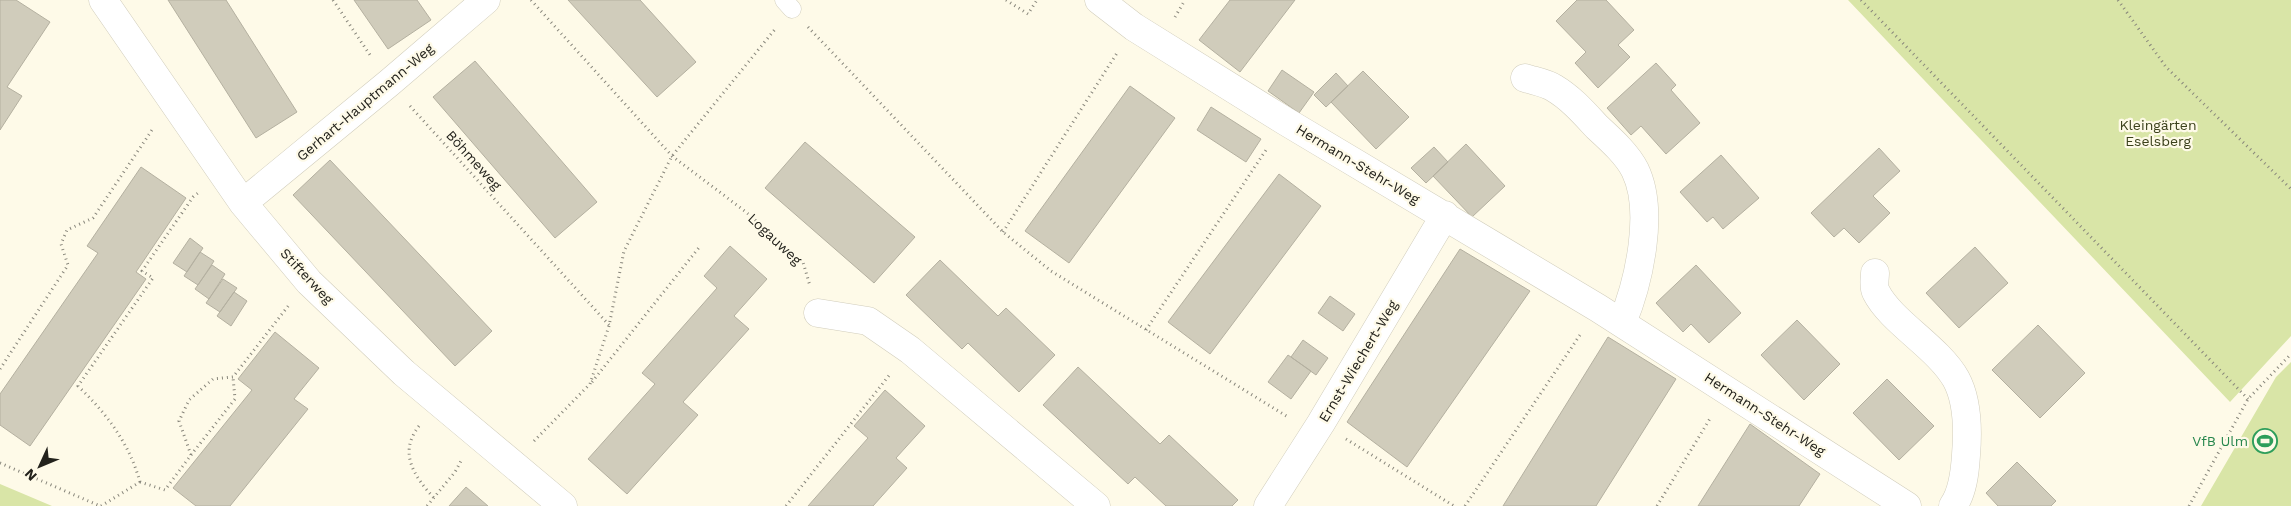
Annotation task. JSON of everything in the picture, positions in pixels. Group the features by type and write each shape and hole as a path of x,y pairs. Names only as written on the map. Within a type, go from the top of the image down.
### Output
{"street":[{"name":"Stifterweg","path":"103,0 243,203 309,282 404,373 563,506"},
{"name":"Gerhart-Hauptmann-Weg","path":"243,203 389,83 486,0"},
{"name":"Hermann-Stehr-Weg","path":"1099,0 1134,27 1286,121 1622,323 1907,506"},
{"path":"1525,78 1553,88 1578,107 1634,168 1642,187 1644,211 1639,274 1622,323"},
{"name":"Ernst-Wiechert-Weg","path":"1268,506 1318,428 1445,215"},
{"path":"1875,273 1875,290 1885,304 1934,353 1956,380 1965,408 1968,437 1964,473 1957,500 1953,506"},
{"path":"818,312 868,321 910,350 1096,506"}],"path":[{"name":"Böhmeweg","path":"333,0 389,83 609,326"},
{"name":"Logauweg","path":"531,0 672,156 746,212 803,262 818,312"},
{"path":"1006,0 1028,14 1037,0"},
{"path":"1861,0 2248,399"},
{"path":"2118,0 2166,67 2291,189"},
{"path":"590,384 609,326 624,251 672,156 788,4 1003,232 1051,271 1146,330 1454,506"},
{"path":"1003,232 1134,27"},
{"path":"0,369 68,265 61,244 67,230 93,218 172,100"},
{"path":"1146,330 1286,121"},
{"path":"140,482 135,464 122,438 97,404 78,386 153,278 142,271 193,197 223,174"},
{"path":"512,463 590,384 700,245"},
{"path":"140,482 164,490 236,399 233,377 282,312 309,282"},
{"path":"1465,506 1581,335"},
{"path":"786,506 910,350"},
{"path":"2189,506 2248,399 2291,354"},
{"path":"191,455 179,421 189,400 213,379 233,377"},
{"path":"434,498 420,483 413,469 408,451 413,434 439,402"},
{"path":"1657,506 1706,427"},
{"path":"0,463 101,506 140,482"},
{"path":"427,506 455,472"}],"green space":[{"name":"Kleingärten Eselsberg","path":"1848,0 2291,0 2291,336 2230,402"},
{"name":"VfB Ulm","path":"2291,362 2291,506 2201,506 2276,377"},
{"path":"0,484 52,506 0,506"}],"building":[{"path":"0,0 16,0 50,22 7,87 22,96 0,130"},
{"path":"168,0 226,0 297,112 256,138"},
{"path":"354,0 417,0 431,20 388,49"},
{"path":"568,0 640,0 696,62 657,97"},
{"path":"1230,0 1295,0 1240,72 1199,40"},
{"path":"1577,0 1606,0 1634,30 1618,45 1630,57 1598,88 1575,63 1586,52 1556,21"},
{"path":"475,61 597,202 555,238 433,97"},
{"path":"1656,63 1676,85 1671,90 1700,123 1666,154 1641,126 1631,135 1607,108"},
{"path":"1282,70 1314,92 1299,113 1268,91"},
{"path":"1363,71 1409,117 1376,149 1331,102"},
{"path":"1336,73 1348,86 1326,107 1314,95"},
{"path":"1130,86 1175,118 1069,263 1025,231"},
{"path":"1211,107 1261,139 1246,162 1197,130"},
{"path":"805,142 915,237 874,283 765,188"},
{"path":"1466,144 1505,186 1472,217 1433,176"},
{"path":"1434,147 1448,162 1426,183 1411,168"},
{"path":"1879,148 1900,171 1873,196 1890,213 1859,243 1844,228 1834,237 1811,213"},
{"path":"1721,155 1759,198 1723,229 1713,217 1707,222 1680,192"},
{"path":"330,160 492,331 455,366 293,195"},
{"path":"141,167 186,198 136,272 146,279 30,446 0,425 0,394 98,253 87,246"},
{"path":"1279,174 1321,206 1210,354 1168,322"},
{"path":"190,238 203,248 187,272 173,263"},
{"path":"730,246 767,279 734,316 749,329 683,402 698,415 627,494 588,459 655,384 642,373 717,288 704,276"},
{"path":"1975,247 2008,283 1959,328 1926,293"},
{"path":"1460,249 1530,291 1407,467 1347,422"},
{"path":"200,252 214,261 198,285 184,276"},
{"path":"940,260 998,316 1006,308 1055,355 1019,392 968,343 962,349 906,295"},
{"path":"212,265 225,274 209,299 195,289"},
{"path":"1696,265 1741,313 1709,343 1691,324 1683,332 1656,303"},
{"path":"223,279 237,288 220,312 206,303"},
{"path":"234,292 247,301 231,326 217,316"},
{"path":"1330,296 1355,314 1343,331 1318,313"},
{"path":"1797,320 1840,364 1804,400 1761,355"},
{"path":"2038,325 2085,373 2040,418 1992,370"},
{"path":"275,332 319,368 294,399 308,409 230,506 196,506 173,488 252,390 238,379"},
{"path":"1608,337 1676,379 1596,506 1503,506"},
{"path":"1303,340 1328,358 1316,375 1291,357"},
{"path":"1288,355 1311,371 1291,399 1268,382"},
{"path":"1078,367 1160,444 1169,435 1238,500 1232,506 1166,506 1135,477 1128,484 1043,405"},
{"path":"1887,379 1934,426 1899,460 1853,413"},
{"path":"885,390 925,426 896,458 907,468 873,506 808,506 868,438 854,426"},
{"path":"1750,424 1820,474 1799,506 1698,506"},
{"path":"2017,462 2056,501 2051,506 1998,506 1986,493"},
{"path":"466,487 488,506 449,506"}],"place":[{"name":"VfB Ulm","path":"2265,441"}]}
